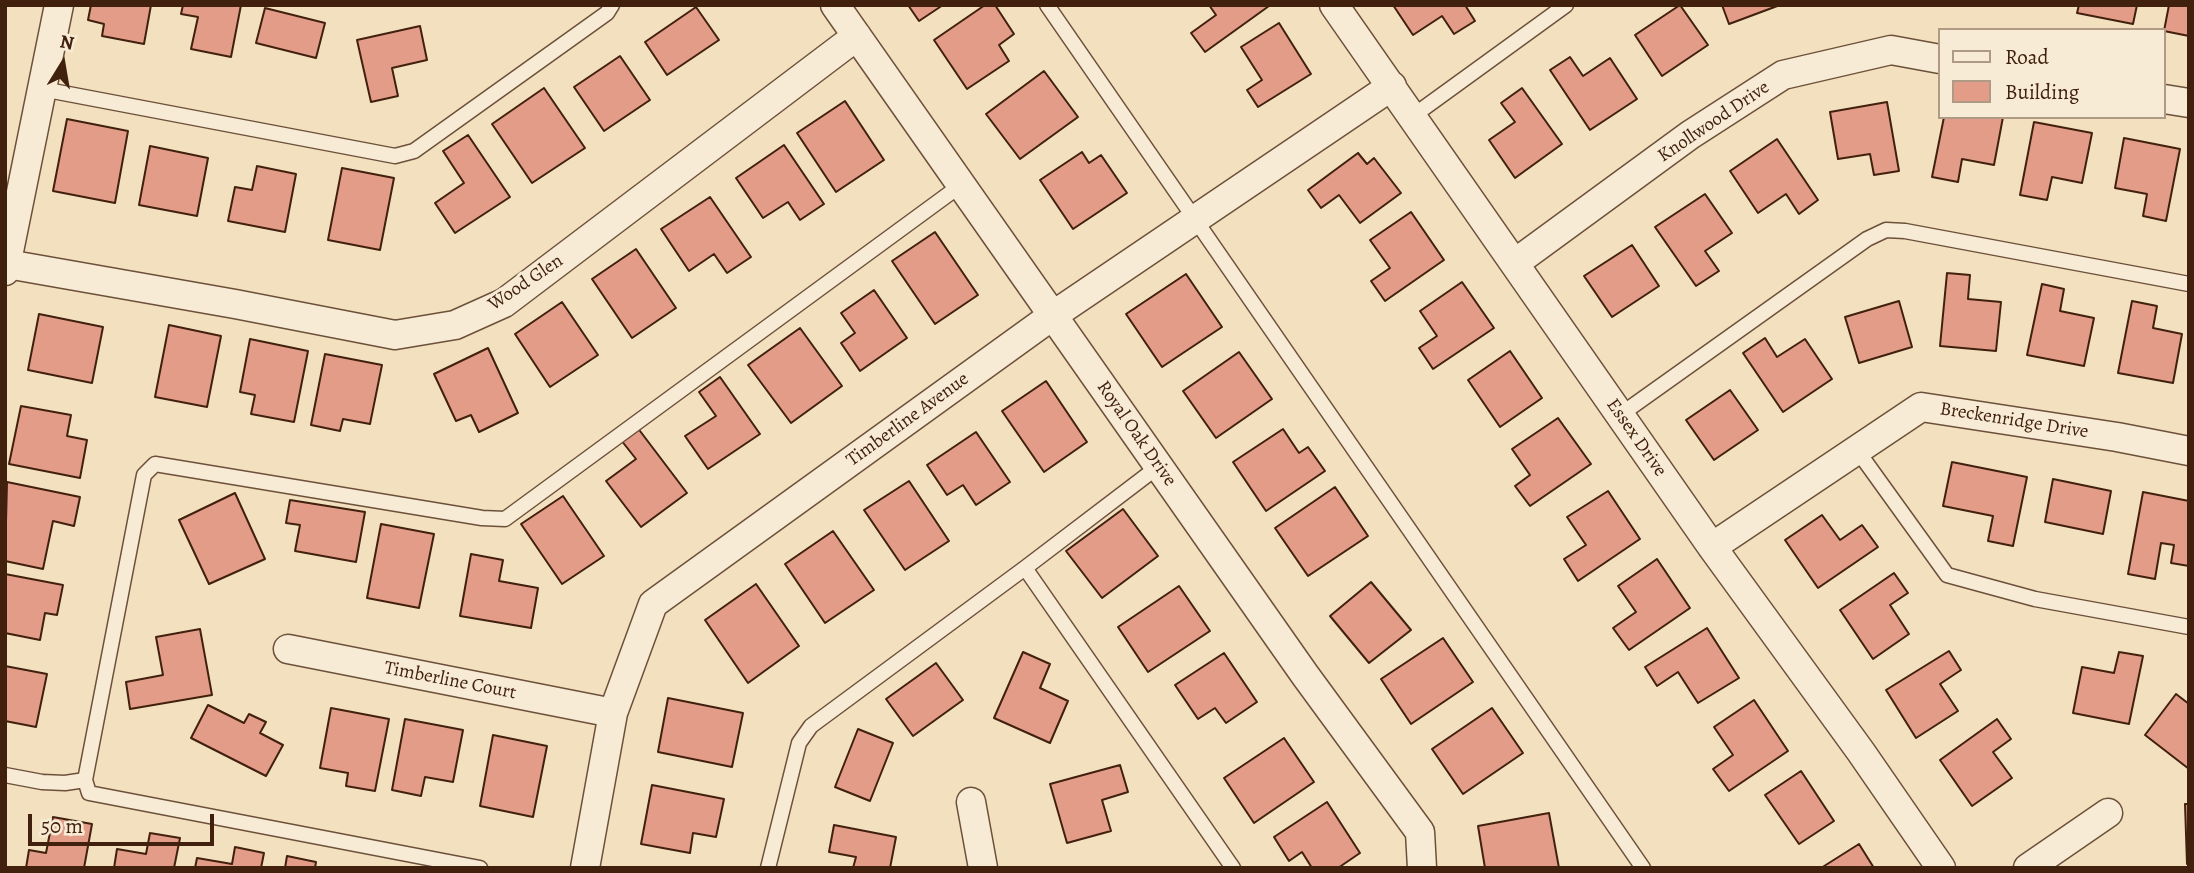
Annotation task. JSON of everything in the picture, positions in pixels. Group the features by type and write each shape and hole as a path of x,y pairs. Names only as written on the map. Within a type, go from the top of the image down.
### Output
{"street":[{"path":"6,268 58,5"},
{"name":"Royal Oak Drive","path":"835,5 1305,676 1420,832 1422,868"},
{"name":"Essex Drive","path":"1334,5 1712,547 1941,868"},
{"name":"Wood Glen","path":"6,268 235,304 396,335 455,324 504,303 857,36"},
{"name":"Knollwood Drive","path":"1515,263 1690,135 1783,75 1891,50 1938,59"},
{"name":"Timberline Avenue","path":"585,868 613,713 653,604 1052,316 1392,86"},
{"path":"2166,99 2189,103"},
{"name":"Breckenridge Drive","path":"1712,547 1921,407 2117,437 2189,451"},
{"name":"Timberline Court","path":"288,649 613,713"},
{"path":"971,802 984,868"},
{"path":"2028,868 2108,813"}],"lane":[{"path":"42,89 395,156 414,151 607,13 612,5"},
{"path":"1047,5 1643,868"},
{"path":"1413,116 1566,5"},
{"path":"480,868 89,793 85,780 144,475 155,464 482,519 505,519 961,185"},
{"path":"1620,415 1867,239 1886,230 1905,231 2189,284"},
{"path":"1857,450 1947,575 2035,599 2189,627"},
{"path":"768,868 799,743 811,726 1159,466"},
{"path":"1025,568 1233,868"},
{"path":"5,775 42,782 85,780"}],"building":[{"path":"91,5 151,5 144,44 102,36 104,24 88,20"},
{"path":"183,5 241,5 231,57 191,49 198,17 181,14"},
{"path":"908,5 943,5 919,21"},
{"path":"985,5 995,5 1014,34 999,45 1009,61 967,89 934,40"},
{"path":"1209,5 1269,6 1205,52 1191,33 1216,15"},
{"path":"1393,5 1465,5 1475,21 1454,34 1442,16 1413,35"},
{"path":"1680,5 1708,45 1662,76 1635,35"},
{"path":"1722,5 1780,5 1729,24"},
{"path":"2079,5 2137,5 2133,24 2077,13"},
{"path":"2169,5 2189,5 2189,36 2166,31"},
{"path":"696,7 719,40 667,75 645,42"},
{"path":"265,8 325,23 316,58 256,43"},
{"path":"1279,23 1311,74 1258,107 1247,90 1262,80 1241,47"},
{"path":"420,26 427,60 392,68 398,96 371,102 357,40"},
{"path":"620,56 650,100 604,131 574,87"},
{"path":"1570,57 1583,76 1610,58 1637,99 1590,130 1550,70"},
{"path":"1044,71 1078,117 1020,159 986,114"},
{"path":"544,88 585,148 532,183 492,124"},
{"path":"1522,88 1562,144 1515,178 1489,140 1515,122 1501,103"},
{"path":"845,101 884,160 836,192 797,133"},
{"path":"1887,102 1899,171 1874,175 1870,154 1838,159 1830,112"},
{"path":"67,119 128,131 115,203 53,191"},
{"path":"1944,119 2003,119 1994,165 1962,159 1958,182 1932,177"},
{"path":"2034,122 2092,133 2082,183 2052,177 2047,200 2020,195"},
{"path":"468,135 510,197 455,233 435,203 464,183 443,151"},
{"path":"2124,138 2180,149 2166,221 2143,216 2147,194 2115,188"},
{"path":"1777,139 1818,200 1799,214 1786,194 1758,213 1730,171"},
{"path":"784,145 824,204 800,220 788,202 763,218 736,178"},
{"path":"150,146 208,158 197,216 139,205"},
{"path":"1082,152 1089,163 1101,155 1127,193 1073,229 1040,180"},
{"path":"1358,153 1367,164 1374,158 1401,193 1360,223 1339,195 1321,208 1308,190"},
{"path":"257,166 296,174 285,232 228,221 235,187 252,190"},
{"path":"342,168 394,178 380,250 328,240"},
{"path":"1705,194 1732,233 1705,251 1719,271 1696,286 1655,227"},
{"path":"710,197 751,257 727,273 714,254 689,271 661,229"},
{"path":"1411,212 1444,260 1385,301 1371,281 1390,268 1370,240"},
{"path":"935,232 978,295 935,324 892,261"},
{"path":"1632,245 1659,286 1612,317 1584,276"},
{"path":"636,249 676,308 632,338 592,279"},
{"path":"1947,273 1970,275 1968,299 2001,302 1996,351 1940,346"},
{"path":"1186,274 1222,327 1162,367 1126,314"},
{"path":"1462,282 1494,328 1433,369 1419,348 1437,336 1420,311"},
{"path":"2042,284 2064,289 2060,311 2094,318 2084,366 2027,355"},
{"path":"874,290 907,338 860,371 841,343 855,333 841,313"},
{"path":"1899,301 1912,347 1859,363 1845,317"},
{"path":"2132,301 2157,306 2153,328 2182,334 2173,383 2118,373"},
{"path":"562,302 598,355 550,387 515,334"},
{"path":"39,314 103,327 92,383 28,370"},
{"path":"169,325 221,336 207,407 155,397"},
{"path":"800,328 842,386 791,423 748,365"},
{"path":"1765,338 1777,357 1805,339 1832,379 1783,412 1743,353"},
{"path":"250,339 308,351 294,422 251,414 255,395 240,392"},
{"path":"488,348 518,413 479,432 471,415 456,421 434,374"},
{"path":"1510,351 1542,398 1500,427 1468,380"},
{"path":"1239,352 1272,399 1216,438 1183,391"},
{"path":"325,354 382,365 370,424 343,419 340,431 311,425"},
{"path":"720,377 760,434 708,469 685,436 716,416 699,392"},
{"path":"1046,381 1087,442 1044,472 1002,411"},
{"path":"1730,390 1758,430 1714,460 1686,420"},
{"path":"21,406 71,415 67,436 87,440 80,478 9,464"},
{"path":"1558,418 1591,464 1530,506 1515,486 1530,475 1512,449"},
{"path":"637,427 687,493 641,527 606,481 636,459 621,440"},
{"path":"1283,429 1299,453 1308,447 1325,471 1266,511 1233,462"},
{"path":"976,432 1010,482 976,505 963,485 947,495 927,465"},
{"path":"1952,462 2027,477 2013,546 1988,541 1993,516 1943,506"},
{"path":"2053,479 2111,491 2103,534 2045,522"},
{"path":"909,481 949,541 905,570 864,510"},
{"path":"7,482 80,497 74,526 53,521 43,569 5,561"},
{"path":"1335,487 1368,536 1308,576 1275,528"},
{"path":"1608,491 1640,539 1578,581 1564,559 1586,545 1567,517"},
{"path":"2143,492 2189,501 2189,566 2171,563 2174,545 2161,543 2155,579 2128,574"},
{"path":"235,493 265,559 209,584 179,520"},
{"path":"563,496 604,556 562,584 521,524"},
{"path":"290,500 365,512 356,562 295,551 300,525 286,523"},
{"path":"1123,509 1158,556 1102,598 1066,551"},
{"path":"1822,515 1840,540 1862,525 1878,547 1818,588 1785,540"},
{"path":"381,524 434,534 419,608 367,598"},
{"path":"833,531 874,590 825,623 785,564"},
{"path":"471,554 503,560 499,581 538,588 531,628 460,616"},
{"path":"1657,559 1690,608 1629,650 1613,628 1636,612 1618,586"},
{"path":"1894,573 1908,593 1890,605 1909,634 1873,659 1840,610"},
{"path":"5,574 63,585 57,615 45,613 40,640 5,633"},
{"path":"1371,582 1411,630 1369,663 1330,616"},
{"path":"756,584 799,646 748,683 705,620"},
{"path":"1179,586 1210,631 1148,672 1118,627"},
{"path":"1707,628 1739,678 1698,703 1678,672 1657,686 1645,667"},
{"path":"200,629 212,695 130,709 126,682 163,675 156,637"},
{"path":"1443,638 1473,682 1411,724 1381,679"},
{"path":"1949,651 1961,670 1940,684 1958,711 1916,738 1886,690"},
{"path":"1023,652 1050,664 1040,688 1068,701 1050,743 994,718"},
{"path":"2119,652 2143,656 2129,724 2073,713 2082,667 2114,673"},
{"path":"1224,653 1257,702 1226,723 1215,708 1198,719 1175,685"},
{"path":"936,663 963,700 913,736 886,699"},
{"path":"5,666 47,674 36,727 5,721"},
{"path":"2176,694 2189,704 2189,769 2145,735"},
{"path":"668,698 743,713 732,767 658,752"},
{"path":"1754,700 1788,751 1729,791 1713,769 1733,755 1714,727"},
{"path":"208,705 244,723 249,714 266,722 260,733 283,745 266,776 191,738"},
{"path":"331,708 389,719 375,791 346,786 348,773 320,768"},
{"path":"1492,708 1523,753 1463,794 1432,749"},
{"path":"405,719 463,730 453,782 425,777 421,796 392,790"},
{"path":"1997,719 2011,739 1993,752 2012,778 1972,806 1940,760"},
{"path":"858,729 893,743 870,801 835,787"},
{"path":"493,735 547,746 533,817 480,806"},
{"path":"1284,738 1314,782 1254,823 1224,778"},
{"path":"1120,765 1128,792 1102,800 1111,831 1067,843 1050,784"},
{"path":"1801,771 1834,821 1799,844 1765,795"},
{"path":"652,785 724,799 716,837 693,833 690,853 641,844"},
{"path":"1327,802 1360,853 1338,868 1312,868 1302,852 1289,861 1274,837"},
{"path":"2185,804 2189,804 2189,864 2187,864"},
{"path":"1549,813 1559,868 1485,868 1478,826"},
{"path":"53,817 92,824 84,868 26,868 29,850 46,853"},
{"path":"834,825 896,837 890,868 853,868 856,857 829,852"},
{"path":"150,833 180,838 174,868 114,868 117,849 146,854"},
{"path":"1859,844 1874,868 1821,868"},
{"path":"235,847 264,853 261,868 195,868 197,858 232,864"},
{"path":"287,856 316,862 315,868 285,868"}]}
